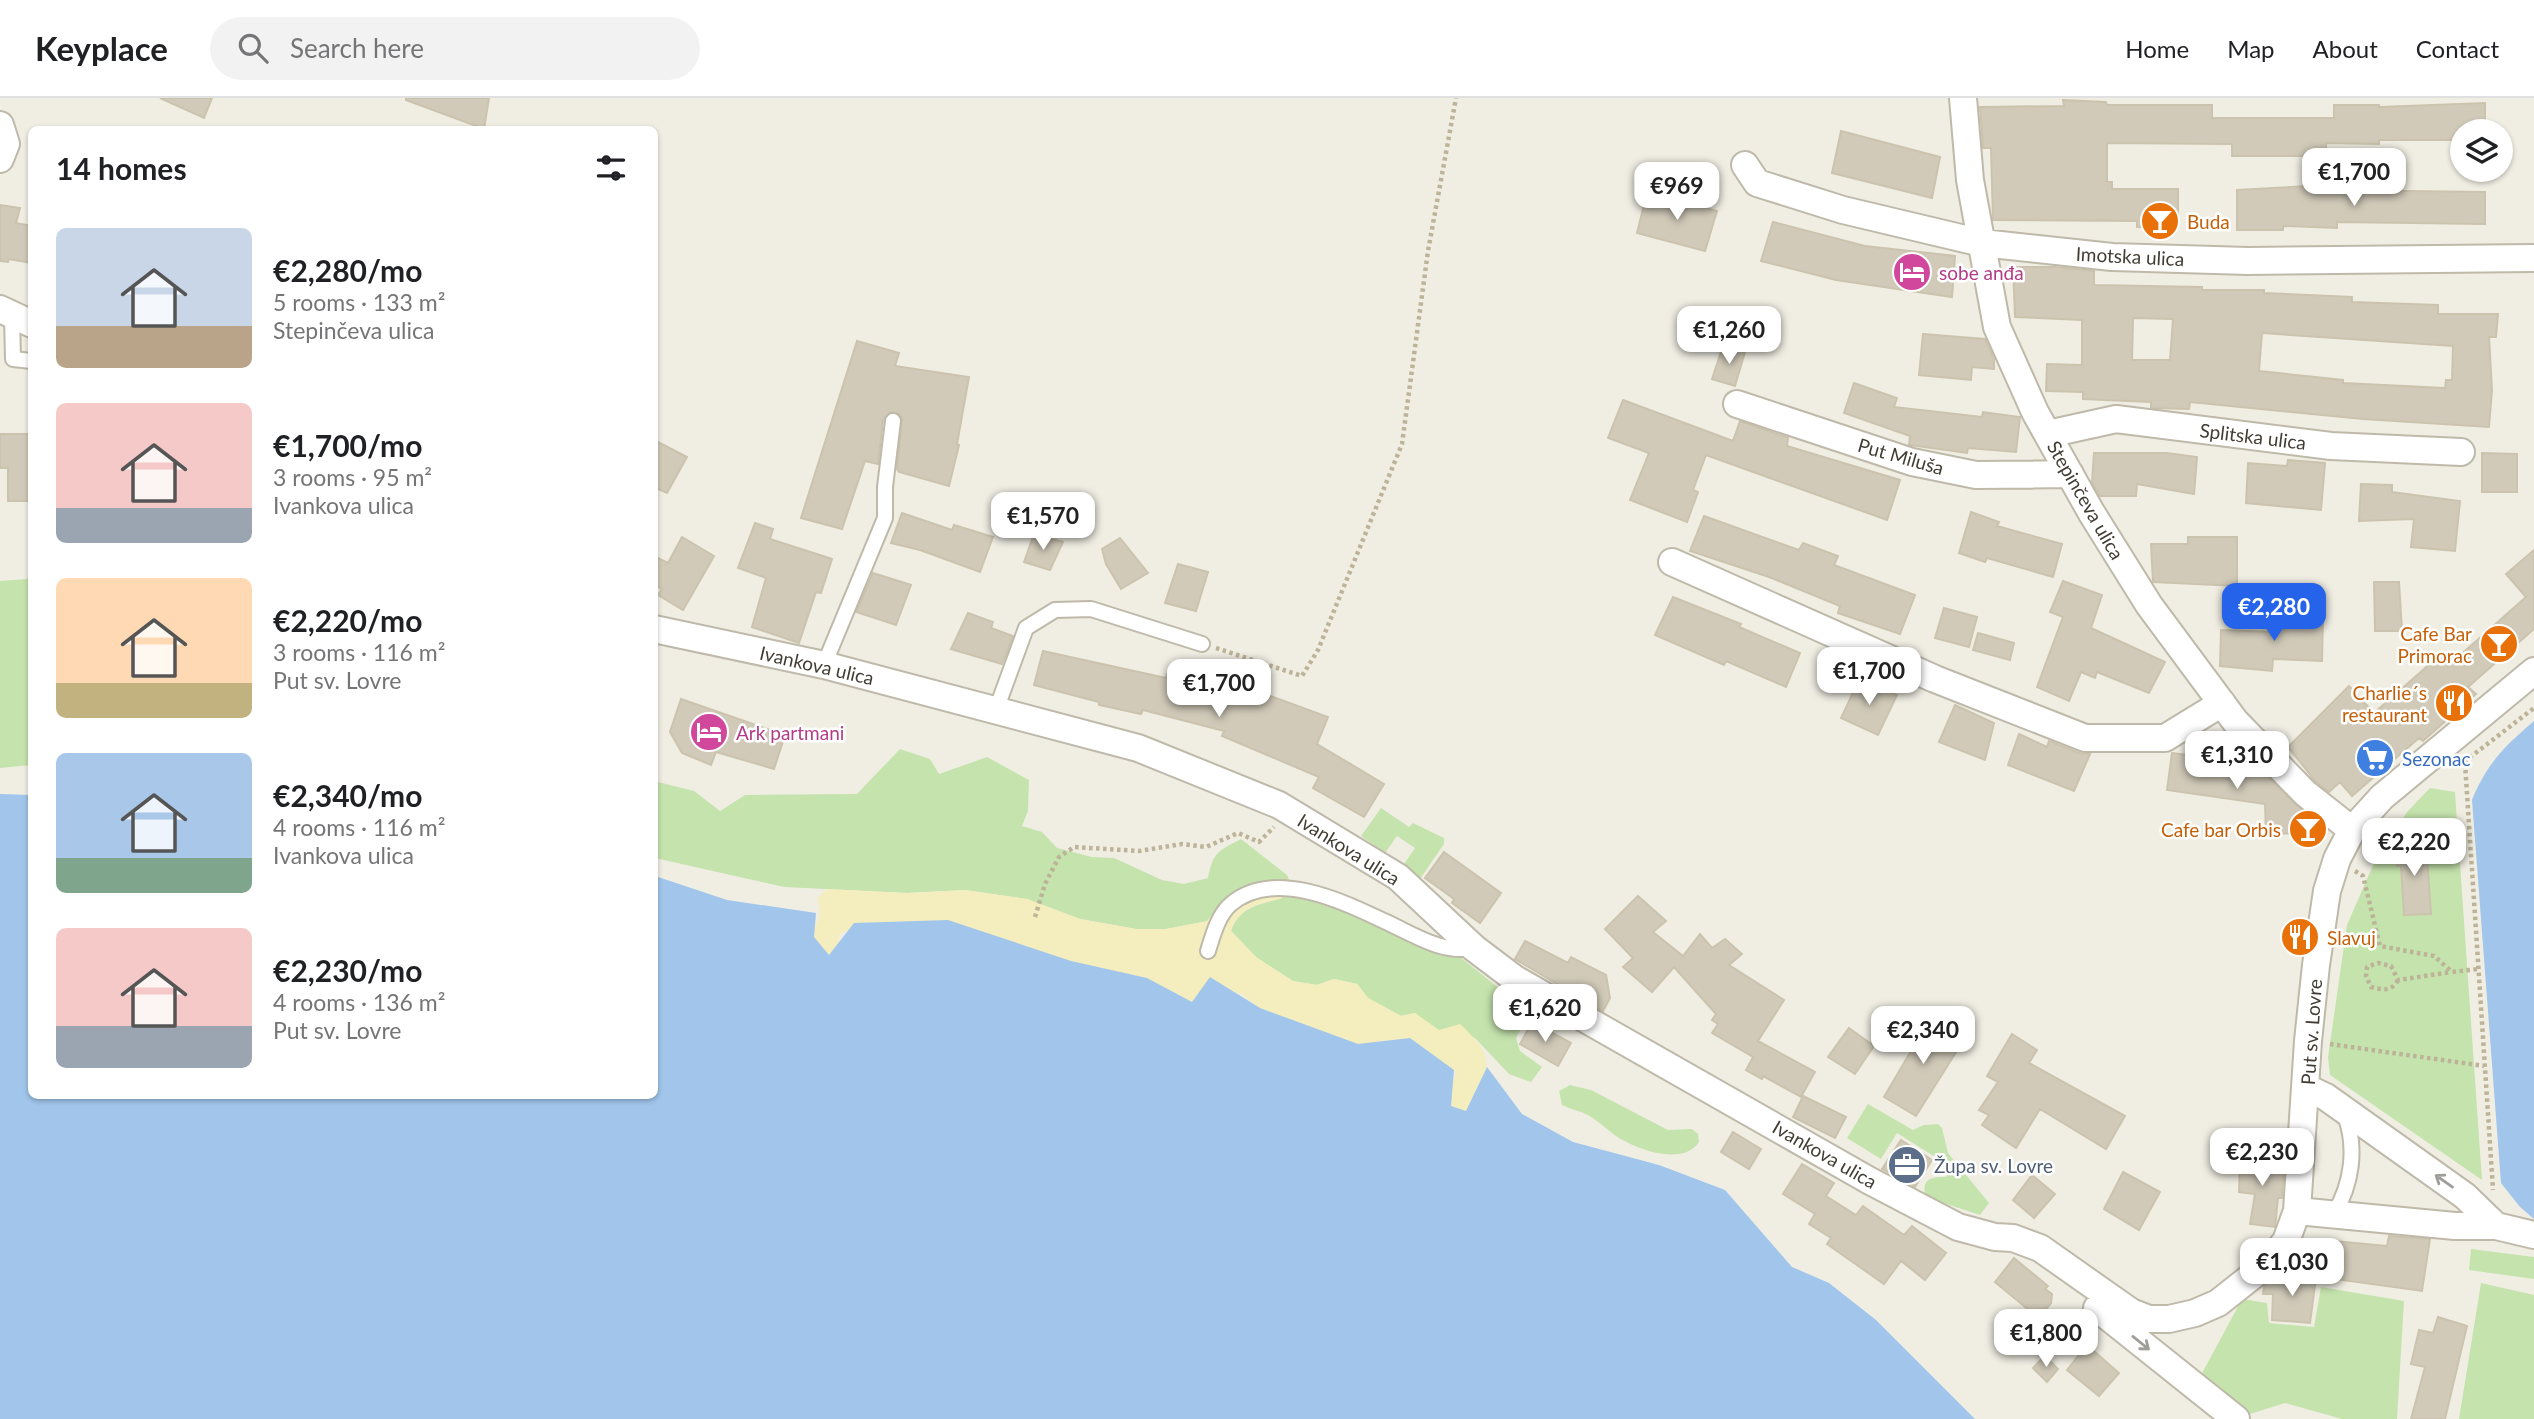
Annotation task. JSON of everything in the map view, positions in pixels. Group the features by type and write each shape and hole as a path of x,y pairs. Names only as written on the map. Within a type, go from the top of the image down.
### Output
{"street":[{"name":"Stepinčeva ulica","path":"1963,98 1970,180 1997,327 2048,434 2149,605 2235,721 2305,793 2352,830"},
{"path":"0,125 6,144 0,159"},
{"name":"Imotska ulica","path":"1745,165 1757,183 1843,210 1982,243 2112,257 2220,260 2534,257"},
{"name":"Put Miluša","path":"1737,404 1912,462 1976,475 2070,474"},
{"name":"Splitska ulica","path":"2048,434 2116,419 2331,446 2461,452"},
{"path":"1672,562 1935,679 2085,738 2165,738 2222,703"},
{"name":"Ivankova ulica","path":"658,630 824,665 1138,748 1288,810 1398,877 1474,948 1515,979 1871,1181 1958,1227 1995,1237 2013,1238"},
{"name":"Put sv. Lovre","path":"2013,1238 2040,1248 2131,1312 2149,1318 2169,1318 2195,1313 2218,1303 2266,1265 2286,1241 2297,1211 2308,1041 2327,891 2337,859 2352,830 2382,797 2534,671"},
{"path":"2307,1088 2343,1109 2465,1196 2496,1226"},
{"path":"2297,1211 2455,1226 2496,1226 2534,1235"},
{"path":"2040,1248 2043,1263 2055,1275 2236,1419"}],"lane":[{"path":"15,316 13,359 28,361"},
{"path":"824,665 885,518 885,487 893,421"},
{"path":"996,710 1026,628 1055,610 1091,609 1202,644"},
{"path":"1208,951 1221,916 1231,904 1247,894 1277,889 1296,890 1334,901 1383,920 1428,943 1457,951 1474,948"},
{"path":"2334,1214 2349,1183 2352,1158 2350,1129 2343,1109"}],"path":[{"path":"1202,644 1302,676 1318,650 1402,444 1428,251 1456,98"},
{"path":"2465,763 2496,1226"},
{"path":"1035,917 1045,884 1059,857 1074,847 1139,851 1182,844 1206,847 1238,833 1259,842 1288,810"},
{"path":"2337,859 2363,876 2380,946 2434,956 2452,972"},
{"path":"2398,980 2391,966 2378,963 2367,967 2366,976 2371,987 2384,991 2394,986 2398,980 2478,969"},
{"path":"2308,1041 2484,1066"}],"green space":[{"path":"27,579 28,765 0,768 0,581"},
{"path":"900,749 930,759 939,774 987,757 1029,780 1028,811 1022,826 1042,832 1057,848 1092,857 1114,858 1162,880 1184,884 1208,878 1218,853 1241,839 1287,875 1297,898 1354,915 1407,941 1430,933 1505,993 1527,1017 1516,1038 1520,1051 1542,1067 1531,1082 1509,1074 1475,1038 1439,1031 1415,1013 1401,1016 1368,998 1357,984 1334,979 1317,985 1293,981 1257,958 1231,931 1245,912 1282,898 1275,886 1215,911 1208,921 1166,929 1136,929 1080,919 1027,899 965,890 907,893 784,887 658,859 658,782 694,791 720,811 745,795 857,794"},
{"path":"2430,788 2455,792 2482,1180 2330,1075 2328,1057 2347,925 2374,863 2407,812"},
{"path":"1381,808 1409,827 1413,823 1444,838 1444,844 1420,879 1402,867 1415,848 1397,836 1385,853 1361,836"},
{"path":"1570,1085 1591,1090 1668,1130 1692,1129 1698,1134 1699,1142 1683,1153 1672,1154 1660,1154 1628,1143 1588,1115 1562,1105 1559,1091"},
{"path":"1868,1104 1913,1130 1924,1125 1938,1124 1942,1128 1948,1153 1989,1203 1980,1215 1925,1197 1926,1182 1932,1178 1946,1177 1951,1167 1897,1133 1881,1159 1847,1138"},
{"path":"2471,1249 2534,1257 2534,1279 2469,1270"},
{"path":"2481,1283 2534,1295 2534,1419 2459,1419"},
{"path":"2321,1287 2404,1301 2397,1419 2342,1419 2285,1403 2250,1414 2200,1377 2242,1299 2267,1303 2269,1323 2314,1327"}],"sand":[{"path":"1276,886 1282,898 1251,907 1239,916 1231,931 1257,958 1293,981 1317,985 1334,979 1357,984 1368,998 1401,1016 1415,1013 1439,1030 1460,1024 1481,1047 1486,1062 1484,1080 1466,1111 1459,1116 1449,1110 1449,1096 1456,1072 1413,1044 1396,1040 1380,1041 1361,1047 1260,1009 1243,995 1208,982 1204,995 1189,1005 1143,977 858,925 839,935 839,947 829,957 811,935 820,915 818,898 827,889 907,893 965,890 1027,899 1080,919 1136,929 1166,929 1207,921 1229,901"}],"water":[{"path":"2534,721 2534,1219 2520,1207 2501,1183 2472,800 2498,756"},
{"path":"0,794 28,795 28,1099 658,1099 658,877 727,900 816,913 814,937 829,955 854,923 948,920 1071,961 1147,978 1192,1002 1210,977 1260,1008 1358,1044 1410,1038 1454,1070 1451,1106 1466,1111 1487,1067 1522,1114 1573,1142 1659,1165 1725,1190 1792,1267 1829,1283 1876,1320 1975,1419 0,1419"}],"building":[{"path":"160,98 212,98 204,118"},
{"path":"489,98 484,126 476,126 406,100"},
{"path":"2063,100 2106,102 2107,105 2212,105 2212,118 2334,118 2334,105 2379,107 2485,103 2485,119 2450,119 2450,140 2379,140 2379,144 2326,143 2326,156 2232,156 2232,144 2107,143 2107,182 2112,182 2112,189 2178,189 2178,227 2137,227 2137,221 1993,220 1991,148 1983,148 1980,107 2064,106"},
{"path":"1841,131 1940,157 1932,198 1832,173"},
{"path":"2326,185 2326,190 2485,192 2485,224 2337,222 2337,228 2283,226 2283,230 2237,230 2237,190"},
{"path":"1647,193 1717,211 1705,251 1637,233"},
{"path":"0,205 20,208 16,223 28,225 28,262 9,259 8,262 0,261"},
{"path":"1773,222 1865,246 1955,256 1952,297 1836,280 1761,261"},
{"path":"2013,267 2056,267 2094,271 2094,285 2264,290 2264,293 2352,297 2352,302 2438,305 2438,314 2498,314 2496,337 2489,337 2492,390 2489,427 2363,419 2190,402 2189,409 2151,408 2151,402 2083,399 2083,392 2046,391 2047,364 2082,365 2082,320 2015,317","holes":["2133,318 2173,319 2170,360 2132,360","2262,333 2453,346 2452,380 2446,380 2445,388 2343,383 2343,380 2259,371"]},
{"path":"1923,334 1985,339 1994,359 1994,369 1972,367 1971,380 1919,375"},
{"path":"857,341 899,353 895,366 969,377 957,444 959,445 949,486 899,472 897,469 902,418 898,413 890,412 883,420 878,464 865,461 842,529 801,518"},
{"path":"1723,346 1745,352 1735,386 1712,379"},
{"path":"1854,383 1897,398 1894,407 1982,417 1983,412 2020,417 2016,452 1968,448 1967,453 1909,445 1910,436 1844,413"},
{"path":"1623,400 1733,441 1740,421 1788,438 1787,446 1900,480 1887,520 1706,455 1693,490 1698,492 1687,522 1630,500 1649,453 1608,438"},
{"path":"0,434 28,434 28,501 8,501 8,468 0,468"},
{"path":"658,442 687,457 667,493 658,489"},
{"path":"2094,453 2167,453 2197,457 2194,494 2137,484 2136,496 2100,496 2092,482"},
{"path":"2482,453 2517,454 2517,492 2482,492"},
{"path":"2288,460 2325,463 2321,510 2246,503 2248,463 2287,466"},
{"path":"2361,484 2392,485 2392,492 2460,501 2455,551 2411,547 2414,519 2359,521"},
{"path":"1971,512 1999,522 1997,526 2062,544 2053,577 1987,558 1985,562 1959,553"},
{"path":"902,513 952,530 954,525 993,537 980,572 920,550 891,543"},
{"path":"1704,516 1799,550 1803,543 1838,556 1834,565 1915,595 1900,634 1838,613 1840,606 1769,577 1690,551"},
{"path":"755,523 773,529 770,539 832,559 821,593 816,592 799,643 752,627 766,578 738,568"},
{"path":"1034,534 1063,542 1050,570 1024,562"},
{"path":"682,537 714,556 683,610 658,595 662,589 658,587 658,558 668,563"},
{"path":"2188,537 2237,537 2237,586 2153,582 2151,544 2188,544"},
{"path":"1120,538 1148,573 1121,589 1106,564 1102,549"},
{"path":"2534,550 2534,629 2468,687 2476,694 2423,741 2419,738 2352,796 2340,782 2329,792 2316,782 2288,747 2349,686 2374,713 2439,656 2448,666 2526,597 2506,574"},
{"path":"1178,564 1208,572 1196,611 1165,603"},
{"path":"873,573 911,585 896,625 856,612"},
{"path":"2063,581 2102,595 2091,628 2165,662 2149,693 2097,672 2095,678 2081,672 2069,701 2037,687 2063,617 2050,612"},
{"path":"2374,582 2399,582 2402,631 2375,631"},
{"path":"1673,597 1741,624 1739,627 1800,653 1786,687 1726,661 1724,665 1655,635"},
{"path":"1944,608 1977,617 1969,647 1935,638"},
{"path":"968,613 993,622 991,628 1013,636 1002,664 951,649"},
{"path":"2275,613 2323,615 2322,661 2273,659 2272,671 2220,666 2221,630 2274,632"},
{"path":"1978,633 2014,643 2010,660 1973,650"},
{"path":"1043,651 1166,678 1167,674 1236,696 1240,685 1328,717 1317,744 1384,784 1364,817 1313,788 1319,777 1222,736 1224,731 1143,710 1141,714 1099,705 1099,702 1034,685"},
{"path":"1859,680 1897,695 1878,735 1841,718"},
{"path":"681,699 785,735 774,769 716,752 711,765 682,753 670,732"},
{"path":"1955,705 1994,723 1985,760 1939,742"},
{"path":"2019,734 2047,747 2049,741 2079,753 2090,754 2074,791 2008,765"},
{"path":"2172,753 2218,759 2217,773 2266,775 2306,814 2308,833 2266,834 2265,804 2167,790"},
{"path":"2426,842 2431,914 2404,915 2401,866 2397,866 2396,844"},
{"path":"1444,852 1501,893 1480,923 1452,903 1454,899 1425,878"},
{"path":"1638,896 1666,921 1653,932 1683,956 1700,934 1712,948 1725,939 1742,954 1729,965 1784,1000 1758,1041 1815,1072 1801,1097 1763,1076 1762,1079 1746,1070 1753,1057 1712,1033 1718,1024 1712,1020 1716,1014 1674,967 1652,992 1623,967 1633,958 1605,929"},
{"path":"1525,941 1568,963 1571,957 1606,975 1610,998 1603,1011 1515,959"},
{"path":"1921,1016 1963,1041 1916,1116 1884,1097 1911,1051 1905,1047"},
{"path":"1532,1022 1571,1043 1558,1066 1520,1044"},
{"path":"1849,1028 1874,1046 1855,1074 1828,1057"},
{"path":"2012,1034 2037,1050 2029,1063 2125,1116 2106,1149 2040,1109 2016,1148 1982,1125 1989,1115 1979,1110 1998,1082 1987,1076"},
{"path":"1803,1096 1846,1117 1835,1138 1793,1117"},
{"path":"1733,1132 1761,1149 1749,1169 1721,1152"},
{"name":"Župa sv. Lovre","path":"1901,1140 1932,1160 1915,1187 1882,1169"},
{"path":"2240,1158 2284,1162 2282,1198 2278,1198 2275,1227 2250,1224 2255,1194 2239,1192"},
{"path":"1802,1164 1834,1183 1826,1196 1856,1215 1863,1206 1904,1235 1912,1226 1946,1253 1925,1280 1901,1261 1884,1284 1827,1244 1831,1238 1809,1224 1815,1214 1783,1194"},
{"path":"2123,1172 2160,1192 2139,1230 2104,1209"},
{"path":"2032,1175 2055,1194 2034,1218 2013,1200"},
{"path":"2389,1236 2430,1239 2422,1291 2320,1277 2324,1240 2387,1246"},
{"path":"2014,1258 2048,1286 2045,1289 2052,1294 2047,1308 2030,1311 1995,1282"},
{"path":"2278,1275 2316,1278 2310,1323 2272,1320 2273,1294 2263,1294 2264,1287"},
{"path":"2438,1317 2467,1326 2445,1419 2411,1419 2425,1367 2411,1364 2419,1330 2433,1333"},
{"path":"2087,1345 2119,1373 2099,1396 2067,1370"},
{"path":"2045,1356 2058,1369 2047,1382 2033,1368"}],"place":[{"name":"Buda","path":"2160,221"},
{"name":"sobe anđa","path":"1912,272"},
{"name":"Cafe Bar Primorac","path":"2499,644"},
{"name":"Charlie´s restaurant","path":"2454,703"},
{"name":"Ark partmani","path":"709,732"},
{"name":"Sezonac","path":"2375,758"},
{"name":"Cafe bar Orbis","path":"2308,829"},
{"name":"Slavuj","path":"2300,937"},
{"name":"Župa sv. Lovre","path":"1907,1165"}]}
